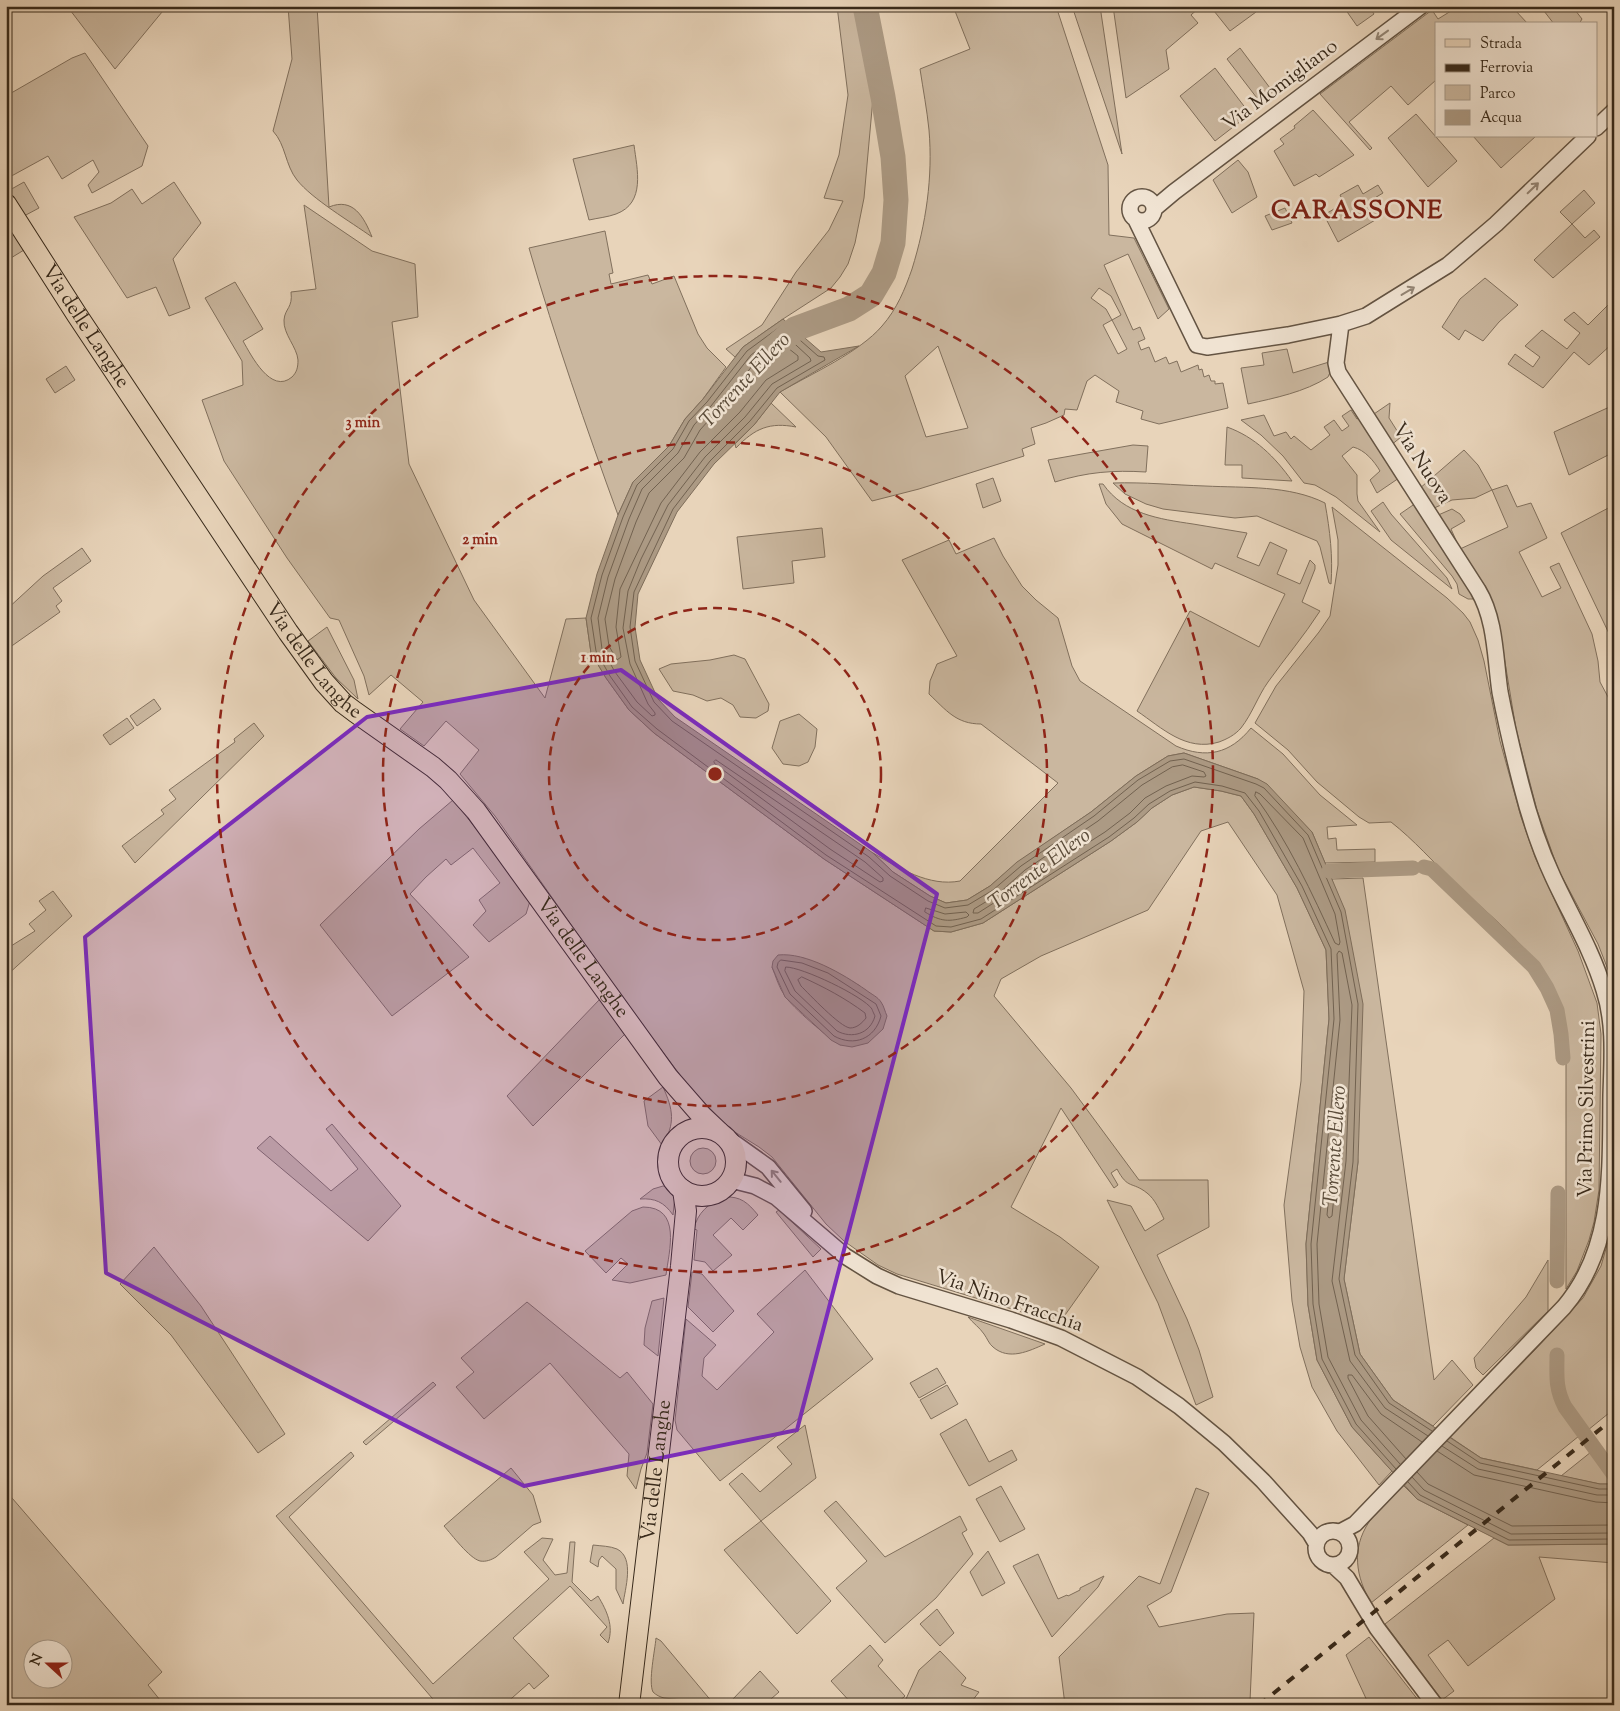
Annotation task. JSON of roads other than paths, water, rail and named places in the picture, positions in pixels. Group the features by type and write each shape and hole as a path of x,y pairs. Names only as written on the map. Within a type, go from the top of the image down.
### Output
{"main road":[{"name":"Via delle Langhe","path":"6,204 77,315 248,572 324,682 343,703 441,774 476,811 668,1077 702,1116 733,1147 736,1158 736,1170 731,1180"},
{"name":"Via delle Langhe","path":"629,1705 686,1211 683,1190 673,1180 669,1164 672,1147 683,1134 681,1112 668,1077"},
{"path":"683,1134 700,1128 710,1129 722,1135"},
{"path":"683,1190 696,1195 709,1195 722,1190 731,1180"},
{"name":"Via delle Langhe","path":"684,1236 694,1207 703,1195"}],"street":[{"name":"Via Momigliano","path":"1141,226 1151,217 1157,203 1421,6"},
{"path":"1598,126 1614,111"},
{"path":"1157,203 1142,196 1132,201 1129,212 1141,226 1191,335 1197,344 1202,347 1288,335 1354,320 1448,265 1496,224 1586,138"},
{"name":"Via Nuova","path":"1354,320 1336,363 1338,372 1478,590 1490,621"},
{"name":"Via Primo Silvestrini","path":"1339,1563 1349,1554 1352,1531 1355,1524 1575,1293 1594,1257 1605,1221 1610,1184 1611,1033 1608,1001 1588,946 1546,863 1525,800 1507,732 1490,621"},
{"name":"Via Nino Fracchia","path":"722,1135 768,1167 828,1242"},
{"name":"Via Nino Fracchia","path":"731,1180 770,1192 855,1263 888,1281 1061,1338 1137,1377 1179,1406 1224,1443 1263,1481 1305,1527 1327,1536"},
{"name":"Via Primo Silvestrini","path":"1327,1536 1355,1524"},
{"path":"1350,1545 1346,1538 1327,1536 1316,1550 1321,1561 1339,1563 1377,1628 1435,1705"}],"water":[{"path":"783,319 821,352 859,346 780,392 754,425 714,464 677,512 638,594 635,627 640,660 658,699 675,717 873,853 893,872 930,896 946,903 967,900 990,886 1017,862 1091,812 1136,776 1168,756 1184,753 1258,779 1267,784 1312,832 1345,910 1363,1004 1358,1162 1344,1279 1360,1354 1393,1400 1481,1458 1600,1484 1614,1484 1614,1544 1508,1545 1417,1499 1352,1427 1317,1360 1308,1305 1306,1244 1329,1019 1326,950 1297,888 1254,814 1241,796 1194,787 1172,795 1152,808 1137,822 1111,841 983,923 951,932 934,931 824,859 654,733 629,710 606,678 591,653 586,618 597,574 618,515 633,482 669,446 685,419 743,347"},
{"path":"778,955 800,957 824,965 880,1000 887,1016 883,1029 868,1043 852,1047 840,1045 831,1040 785,997 772,967 773,961"}],"waterway":[{"name":"Torrente Ellero","path":"769,352 795,329 849,309 871,295 884,273 893,243 896,200 893,157 865,6"},
{"path":"1424,867 1432,869 1534,967 1547,988 1557,1010 1563,1058"},
{"path":"1329,871 1413,868"},
{"path":"1557,1281 1558,1193"},
{"path":"1557,1355 1558,1387 1565,1407 1614,1475"}],"railway":[{"path":"1259,1705 1614,1418"}],"district":[{"name":"CARASSONE","path":"1357,212"}]}
